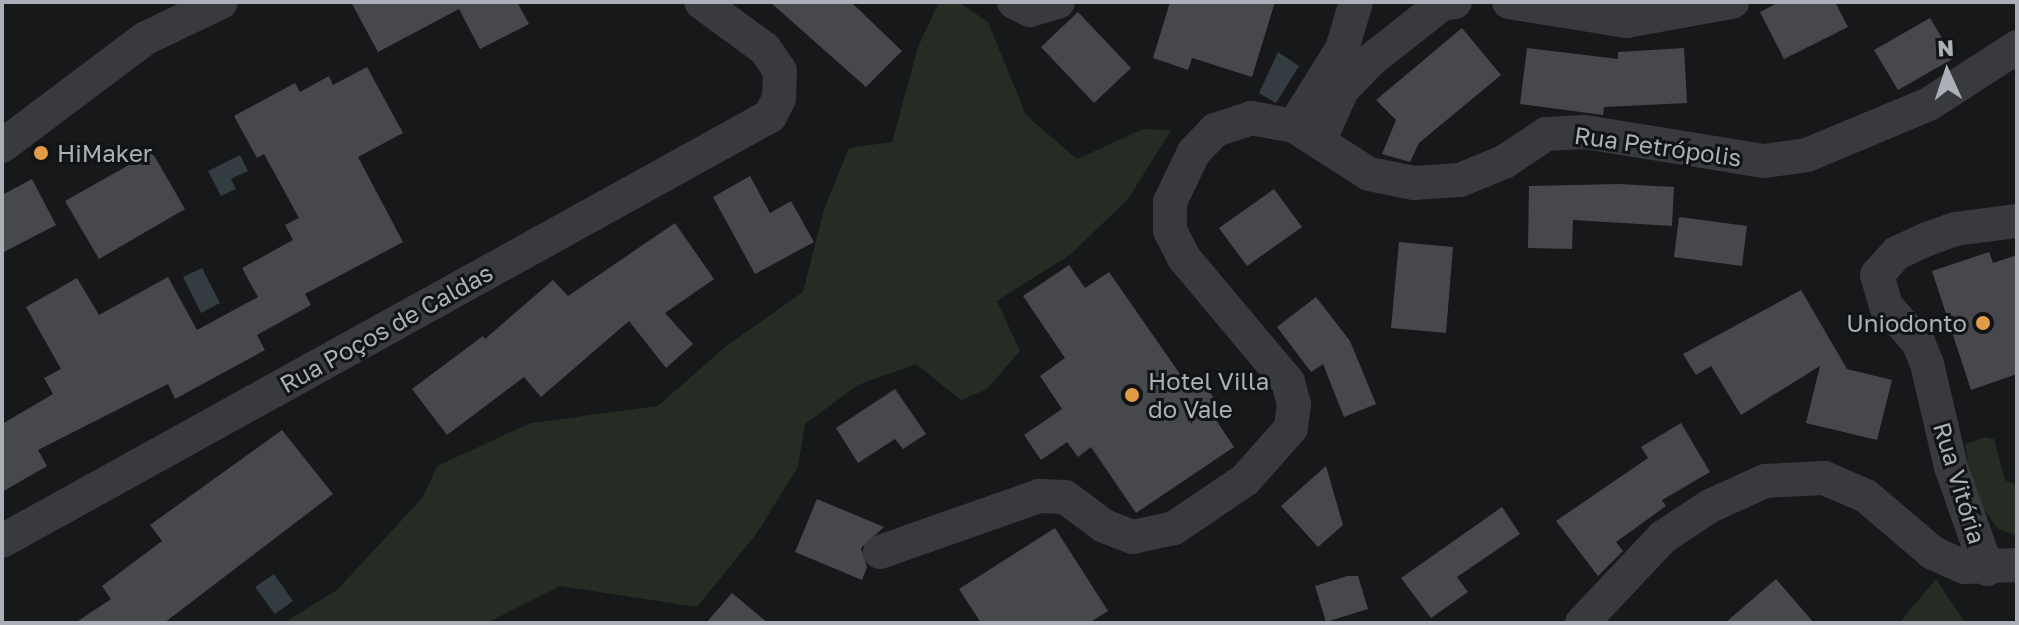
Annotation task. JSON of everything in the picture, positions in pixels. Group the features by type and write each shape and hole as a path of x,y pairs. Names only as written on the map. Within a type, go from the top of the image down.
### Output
{"street":[{"path":"2,146 146,38 221,2"},
{"name":"Rua Poços de Caldas","path":"2,541 770,116 779,98 780,71 765,49 701,2"},
{"path":"1014,2 1030,10 1058,2"},
{"path":"1307,133 1342,49 1356,2"},
{"path":"1307,133 1371,60 1442,4 1455,2"},
{"path":"1509,2 1626,21 1732,2"},
{"name":"Rua Petrópolis","path":"880,552 1039,496 1065,497 1104,526 1133,537 1174,528 1245,480 1291,428 1294,404 1288,382 1184,258 1170,231 1170,202 1194,152 1215,130 1251,118 1307,133 1369,174 1414,183 1460,180 1504,162 1546,134 1585,132 1764,161 1807,155 1929,104 2017,47"},
{"name":"Rua Vitória","path":"2002,567 1951,467 1927,364 1918,342 1886,306 1877,275 1897,253 1925,240 1955,229 2017,221"},
{"name":"Rua Vitória","path":"1582,623 1663,537 1710,506 1765,481 1824,478 1866,496 1933,553 2002,567"}],"shaded area":[{"path":"939,2 958,2 988,22 1026,115 1077,159 1143,129 1171,130 1128,199 1071,254 997,301 1020,351 987,389 961,400 916,364 858,385 805,424 798,467 757,533 697,607 560,586 487,623 283,623 337,590 423,497 437,466 531,423 658,406 725,347 803,292 824,209 849,148 892,142 918,47"},
{"path":"1278,52 1299,66 1276,103 1259,93"},
{"path":"240,155 248,171 231,179 236,189 221,196 208,171"},
{"path":"202,268 220,303 201,313 183,277"},
{"path":"1985,437 1994,439 2005,480 2017,486 2017,536 1998,529 1974,495 1965,444"},
{"path":"274,574 293,601 275,614 255,587"},
{"path":"1936,579 1965,623 1899,623"}],"building":[{"path":"351,2 517,2 529,24 480,49 459,9 378,52"},
{"path":"770,2 851,2 902,51 866,87"},
{"path":"1170,2 1275,2 1252,77 1192,58 1188,70 1153,58"},
{"path":"1779,2 1835,2 1848,27 1784,59 1760,12"},
{"path":"1078,12 1131,68 1094,103 1041,47"},
{"path":"1930,18 1954,58 1898,90 1874,50"},
{"path":"1462,28 1501,75 1419,143 1410,162 1382,154 1396,120 1376,100"},
{"path":"1527,48 1618,59 1618,52 1684,48 1687,103 1604,107 1603,115 1520,104"},
{"path":"367,67 403,133 358,157 403,242 305,294 311,305 257,335 265,350 175,399 168,384 38,450 47,466 2,492 2,424 53,394 44,378 61,369 26,307 77,278 99,315 168,277 197,330 258,297 242,268 293,240 285,225 299,218 264,154 257,158 234,116 295,83 300,92 329,76 333,85"},
{"path":"152,152 185,209 99,259 65,201"},
{"path":"750,176 770,213 791,201 814,242 755,274 713,197"},
{"path":"32,179 56,225 2,253 2,195"},
{"path":"1619,184 1674,187 1672,226 1573,220 1572,249 1528,248 1529,186"},
{"path":"1274,189 1302,227 1247,266 1219,228"},
{"path":"1679,217 1747,226 1742,266 1674,257"},
{"path":"675,223 714,279 665,313 693,344 666,368 629,321 541,397 524,377 447,435 412,389 483,336 485,339 553,280 568,296"},
{"path":"1399,242 1453,247 1446,333 1391,328"},
{"name":"Uniodonto","path":"1989,252 1993,263 2017,255 2017,374 1971,390 1932,271"},
{"name":"Hotel Villa do Vale","path":"1069,265 1085,288 1109,272 1189,387 1201,379 1217,403 1208,408 1234,447 1136,513 1091,447 1078,457 1067,442 1041,460 1024,435 1062,409 1040,376 1065,358 1023,296"},
{"path":"1801,290 1847,369 1892,380 1877,440 1806,423 1820,366 1741,415 1711,366 1696,375 1683,354"},
{"path":"1316,297 1350,341 1376,404 1344,417 1323,364 1311,372 1277,327"},
{"path":"895,389 926,434 903,449 895,439 858,463 836,428"},
{"path":"1681,423 1710,472 1662,500 1666,506 1616,542 1623,551 1598,576 1556,521 1648,458 1641,447"},
{"path":"282,430 333,494 164,623 75,623 111,599 102,586 162,541 150,525"},
{"path":"1326,466 1343,525 1318,547 1281,506"},
{"path":"817,499 884,527 861,548 867,567 862,580 795,552"},
{"path":"1502,507 1520,534 1457,577 1468,592 1431,618 1401,578"},
{"path":"1055,528 1108,611 1089,623 981,623 959,589"},
{"path":"1347,576 1358,576 1368,609 1326,622 1315,586"},
{"path":"1776,579 1814,623 1725,623"},
{"path":"732,593 768,623 706,623"}],"place":[{"name":"HiMaker","path":"41,153"},
{"name":"Uniodonto","path":"1983,323"},
{"name":"Hotel Villa do Vale","path":"1132,395"}]}
